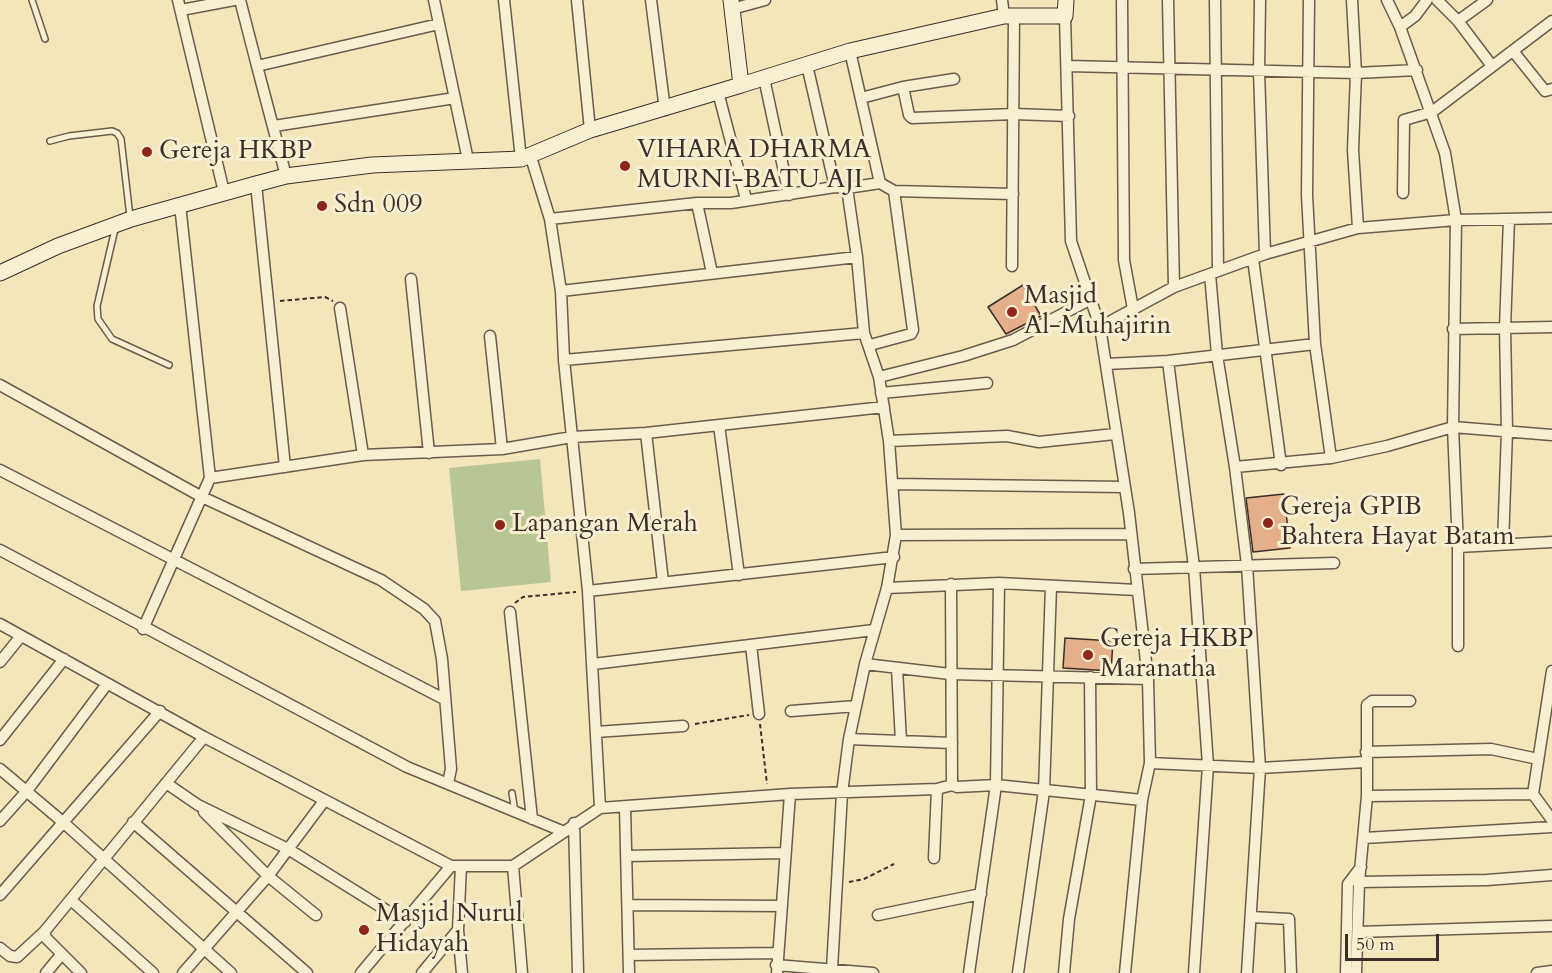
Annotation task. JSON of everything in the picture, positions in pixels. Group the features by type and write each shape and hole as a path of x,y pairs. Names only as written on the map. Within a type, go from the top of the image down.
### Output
{"street":[{"path":"224,192 179,5 234,0"},
{"path":"240,0 286,176"},
{"path":"434,0 468,160"},
{"path":"504,0 526,157 550,219 561,291 564,360 588,591 600,808"},
{"path":"577,0 590,130"},
{"path":"651,0 665,110"},
{"path":"741,85 731,5 765,0"},
{"path":"1002,0 1009,16 1014,114 1012,266"},
{"path":"1122,0 1124,260 1132,309"},
{"path":"1168,0 1174,287"},
{"path":"1215,0 1214,273 1217,355 1235,467 1246,564 1260,768 1247,973"},
{"path":"1260,0 1259,71 1265,254"},
{"path":"1310,0 1307,195 1316,344 1331,458"},
{"path":"1352,0 1356,74 1353,150 1358,228"},
{"path":"1387,0 1417,70 1445,153 1456,220 1453,426 1458,548 1458,646"},
{"path":"1400,27 1415,16 1427,0"},
{"path":"1437,0 1458,21 1492,66"},
{"path":"1458,21 1487,0"},
{"path":"0,273 58,246 123,222 286,176 372,165 526,157 590,130 665,110 850,51 1009,16 1066,8 1071,241 1100,327 1124,487 1148,679 1150,763 1142,800 1125,973"},
{"path":"1402,193 1404,120 1432,112 1552,21"},
{"path":"257,66 439,24"},
{"path":"850,51 880,183"},
{"path":"1513,51 1545,91 1552,89"},
{"path":"807,65 835,187"},
{"path":"1068,66 1356,74 1417,70"},
{"path":"764,78 789,195"},
{"path":"861,98 903,87 954,79"},
{"path":"903,87 909,115 912,118 1014,114 1069,116"},
{"path":"718,92 746,199"},
{"path":"274,126 455,98"},
{"path":"550,219 698,203 731,203 835,187 847,188 880,183 894,191 1013,194"},
{"path":"256,184 285,467"},
{"path":"832,969 842,793 849,739 865,664 887,588 896,535 889,441 879,377 870,345 864,333 857,257 847,188"},
{"path":"870,345 911,334 913,330 894,191"},
{"path":"698,203 712,273"},
{"path":"143,629 210,478 180,205"},
{"path":"1100,327 1174,287 1265,254 1358,228 1456,220 1552,218"},
{"path":"1503,544 1507,431 1505,328 1509,219"},
{"path":"561,291 857,257"},
{"path":"1253,259 1281,465"},
{"path":"411,279 429,453"},
{"path":"879,377 963,356 1013,340 1091,299"},
{"path":"340,308 363,455"},
{"path":"1453,329 1552,327"},
{"path":"564,360 864,333"},
{"path":"490,336 502,450"},
{"path":"1106,364 1168,362 1316,344"},
{"path":"1168,362 1194,567 1208,765 1194,973"},
{"path":"881,393 987,383"},
{"path":"0,385 202,497 381,580 424,609 435,621 442,659 452,769 448,783"},
{"path":"210,478 363,455 502,450 572,437 646,434 884,407"},
{"path":"719,425 739,575"},
{"path":"1235,467 1281,465 1331,458 1387,446 1453,426 1552,435"},
{"path":"646,434 663,582"},
{"path":"889,441 1007,436 1039,442 1115,434"},
{"path":"0,470 444,699"},
{"path":"893,484 1124,487"},
{"path":"896,535 1130,534"},
{"path":"1458,548 1552,542"},
{"path":"0,550 143,629 407,767 562,831"},
{"path":"588,591 894,557"},
{"path":"1134,569 1334,563"},
{"path":"887,588 999,583 1137,590"},
{"path":"969,973 996,785 999,583"},
{"path":"951,584 952,785"},
{"path":"1018,973 1044,791 1046,678 1051,586"},
{"path":"510,612 532,819"},
{"path":"0,624 324,801 456,866 513,866 562,831 600,808 768,795 937,789 952,785 957,787 996,785 1142,800"},
{"path":"593,664 874,630"},
{"path":"0,662 21,636"},
{"path":"752,645 759,714"},
{"path":"0,740 64,660"},
{"path":"865,664 950,674 1148,679"},
{"path":"897,668 901,741"},
{"path":"1552,671 1533,794 1552,820"},
{"path":"1064,973 1069,919 1091,795 1090,677"},
{"path":"0,821 26,792 107,684"},
{"path":"1356,973 1359,882 1367,796 1367,703 1410,701"},
{"path":"792,711 856,706"},
{"path":"0,895 160,711"},
{"path":"596,732 683,726"},
{"path":"0,948 10,956 17,957 44,932 103,857 204,737"},
{"path":"849,739 952,743"},
{"path":"1150,763 1260,768 1366,757 1491,749 1538,759"},
{"path":"0,769 103,857 231,973"},
{"path":"166,783 198,805 288,849 405,922"},
{"path":"934,858 937,789"},
{"path":"790,794 777,969 832,969 873,973"},
{"path":"1367,796 1533,794"},
{"path":"183,973 202,948 268,876 324,801"},
{"path":"198,805 268,876 316,915"},
{"path":"625,807 630,973"},
{"path":"133,822 307,973"},
{"path":"574,823 578,973"},
{"path":"1364,838 1552,827"},
{"path":"627,856 784,853"},
{"path":"361,973 456,866"},
{"path":"456,866 462,973"},
{"path":"513,866 522,973"},
{"path":"1346,973 1348,884 1361,867"},
{"path":"1359,882 1487,880 1552,875"},
{"path":"878,915 981,894"},
{"path":"71,900 153,973"},
{"path":"628,905 782,906"},
{"path":"1251,917 1289,919 1291,973"},
{"path":"1358,932 1552,926"},
{"path":"422,973 458,930"},
{"path":"44,932 46,938 81,973"},
{"path":"629,955 777,953"},
{"path":"46,973 62,955"},
{"path":"1537,973 1552,971"}],"lane":[{"path":"32,0 45,39"},
{"path":"50,141 112,131 117,133 121,139 123,222 97,306 98,319 112,339 169,365"},
{"path":"512,793 515,812"}],"path":[{"path":"268,302 325,297 340,308"},
{"path":"510,612 516,601 523,597 588,591"},
{"path":"683,726 759,714 768,795"},
{"path":"837,880 854,883 894,864"}],"green space":[{"name":"Lapangan Merah","path":"540,459 551,582 461,591 449,468"}],"building":[{"name":"Masjid Al-Muhajirin","path":"1023,285 1041,316 1006,334 988,307"},
{"name":"Gereja GPIB Bahtera Hayat Batam","path":"1284,494 1290,548 1253,552 1246,498"},
{"name":"Gereja HKBP Maranatha","path":"1065,638 1113,641 1111,671 1063,668"}],"place":[{"name":"Gereja HKBP","path":"147,152"},
{"name":"VIHARA DHARMA MURNI-BATU AJI","path":"625,166"},
{"name":"Sdn 009","path":"322,206"},
{"name":"Masjid Al-Muhajirin","path":"1012,312"},
{"name":"Gereja GPIB Bahtera Hayat Batam","path":"1268,523"},
{"name":"Lapangan Merah","path":"500,525"},
{"name":"Gereja HKBP Maranatha","path":"1088,655"},
{"name":"Masjid Nurul Hidayah","path":"364,930"}]}
